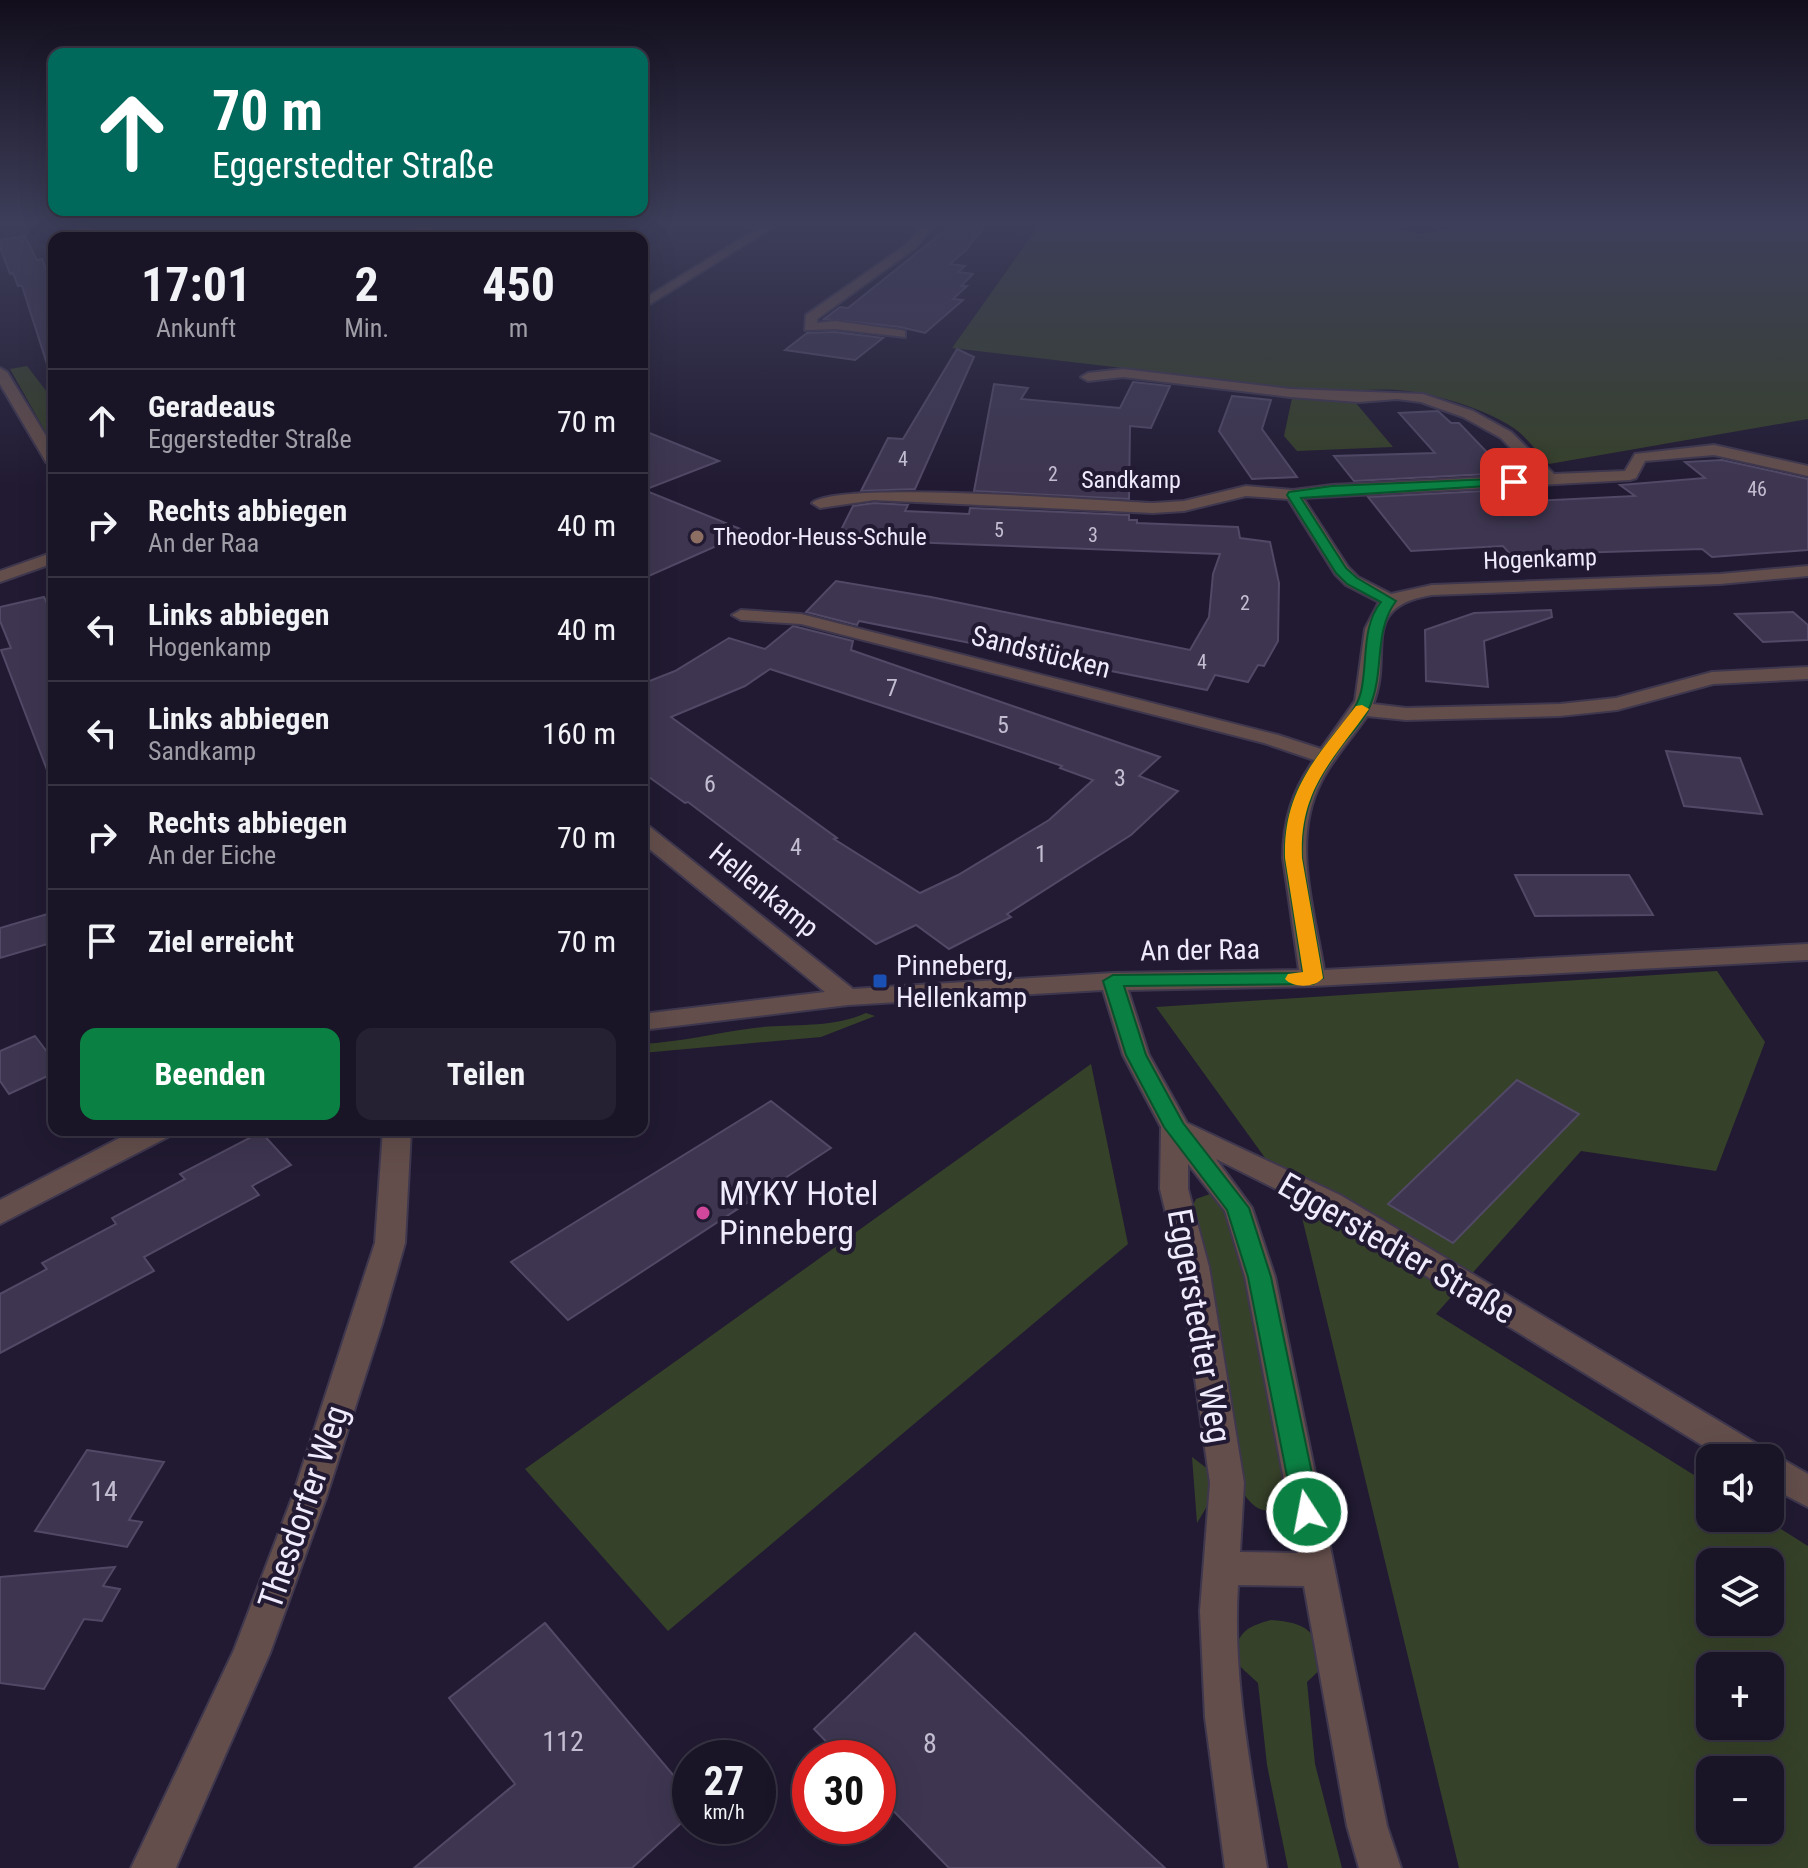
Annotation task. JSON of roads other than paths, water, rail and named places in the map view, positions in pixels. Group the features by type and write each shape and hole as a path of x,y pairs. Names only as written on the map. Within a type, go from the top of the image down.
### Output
{"street":[{"path":"821,311 811,318 810,327 835,325 900,334"},
{"path":"0,372 48,452"},
{"path":"1088,377 1123,373 1290,393 1359,398 1397,395 1423,398 1468,414 1506,435 1551,480"},
{"name":"Sandkamp","path":"820,503 874,495 1153,508 1184,506 1246,491 1293,495 1332,490 1630,475 1640,457 1714,450 1808,471"},
{"path":"1293,495 1341,570 1352,581 1390,601 1380,612 1375,627 1368,691 1362,709 1325,757 1299,800 1293,839 1313,978"},
{"path":"0,577 48,559"},
{"name":"Hogenkamp","path":"1390,601 1432,590 1720,579 1808,571"},
{"name":"Sandstücken","path":"741,615 801,619 1271,739 1325,757"},
{"path":"1362,709 1406,714 1560,710 1617,704 1712,678 1808,673"},
{"name":"Hellenkamp","path":"648,837 848,997"},
{"name":"An der Raa","path":"648,1021 848,997 1113,981 1313,978 1808,952"},
{"path":"1113,981 1136,1055 1175,1127"},
{"name":"Eggerstedter Straße","path":"1175,1127 1330,1203 1729,1444"},
{"name":"Eggerstedter Weg","path":"1175,1127 1174,1189 1194,1267 1227,1483 1218,1611 1224,1717 1246,1868"},
{"name":"Eggerstedter Weg","path":"1175,1127 1238,1208 1260,1277 1367,1826 1380,1868"},
{"path":"0,1213 147,1136"},
{"name":"Thesdorfer Weg","path":"152,1868 163,1851 251,1653 309,1498 390,1243 397,1136"},
{"path":"1784,1477 1808,1492"},
{"path":"1221,1568 1319,1570"}],"place":[{"name":"Theodor-Heuss-Schule","path":"697,537"},
{"name":"Pinneberg, Hellenkamp","path":"880,981"},
{"name":"MYKY Hotel Pinneberg","path":"703,1213"}]}
